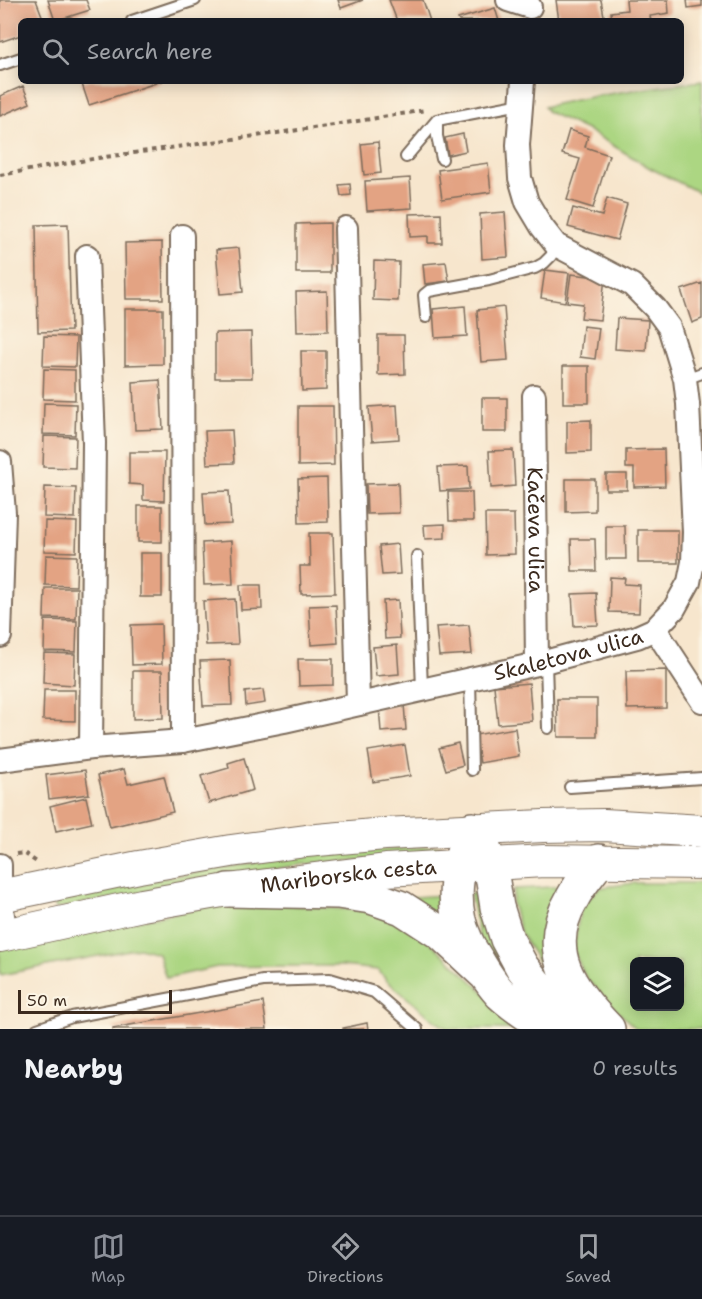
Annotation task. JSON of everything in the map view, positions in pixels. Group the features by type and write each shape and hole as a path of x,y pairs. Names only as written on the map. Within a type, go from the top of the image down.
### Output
{"highway":[{"path":"472,829 483,846 474,864 456,888 458,916 465,940 484,973"},
{"path":"599,861 572,898 562,921 558,940 566,977 588,1009 608,1029"},
{"path":"474,864 497,907 507,939 522,967 571,1029"},
{"path":"228,890 338,892 371,897 402,908 442,934 484,973 500,992 525,1013 550,1029"}],"main road":[{"name":"Mariborska cesta","path":"0,896 139,867 306,841 543,825 604,825 702,831"},
{"name":"Mariborska cesta","path":"3,936 142,905 228,890 386,870 544,861 702,863"}],"street":[{"path":"508,0 530,9"},
{"name":"Skaletova ulica","path":"0,760 91,748 183,741 284,721 541,663 637,638 655,629 674,609 689,582 693,562 694,532 688,404 694,376 669,327 655,308 632,285 556,245 527,202 520,178 518,145 523,84"},
{"path":"346,228 358,704"},
{"path":"182,236 183,741"},
{"path":"87,256 94,443 91,748"},
{"name":"Kačeva ulica","path":"534,396 541,663"},
{"path":"0,462 4,513 0,636"},
{"path":"655,629 702,701"},
{"path":"0,865 3,936"}],"lane":[{"path":"141,18 195,0"},
{"path":"0,65 18,59"},
{"path":"406,157 437,120 521,104"},
{"path":"437,120 437,136 442,159"},
{"path":"426,317 424,295 429,291 489,280 535,268 551,256 556,245"},
{"path":"417,556 422,689"},
{"path":"541,663 548,728"},
{"path":"471,678 472,770"},
{"path":"570,787 702,778"},
{"path":"37,1029 72,1017 263,981 330,979 374,992 417,1029"}],"path":[{"path":"0,175 98,158 430,109"}],"green space":[{"path":"702,81 702,194 650,168 591,132 548,112 544,107 603,95"},
{"path":"441,846 440,854 306,864 234,875 56,909 52,897 305,854"},
{"path":"636,883 702,883 702,1029 637,1029 586,978 573,950 581,906 598,889"},
{"path":"569,886 549,979 521,934 512,903 514,889"},
{"path":"479,893 510,973 507,982 480,941 470,894"},
{"path":"445,895 450,925 397,898"},
{"path":"259,903 399,913 502,1009 518,1029 448,1029 387,981 378,970 343,966 217,967 166,978 158,953 139,948 0,975 0,949 218,904"}],"building":[{"path":"0,0 36,0 43,18 18,18 18,36 0,42"},
{"path":"48,0 86,0 90,10 65,18 54,18"},
{"path":"338,0 363,0 341,8"},
{"path":"389,0 423,0 429,18 396,18"},
{"path":"556,0 601,0 604,18 559,18"},
{"path":"626,0 668,0 669,13 650,16 650,18 612,18 611,12 627,10"},
{"path":"687,0 702,0 702,6 688,8"},
{"path":"495,8 498,18 461,18"},
{"path":"82,84 153,84 89,105"},
{"path":"23,86 30,103 0,116 0,96"},
{"path":"569,130 588,136 585,147 609,155 593,208 567,200 580,159 562,154"},
{"path":"463,134 466,151 448,155 445,138"},
{"path":"378,142 381,173 364,175 361,144"},
{"path":"488,163 491,192 442,199 438,170"},
{"path":"410,178 412,208 367,211 365,181"},
{"path":"350,184 351,195 341,196 339,185"},
{"path":"607,198 627,204 617,240 568,227 573,208 602,216"},
{"path":"505,212 508,257 482,259 480,214"},
{"path":"441,213 442,243 428,243 428,236 410,237 409,214"},
{"path":"330,223 330,273 296,273 296,224"},
{"path":"68,224 71,331 38,332 36,225"},
{"path":"162,242 163,299 126,299 125,243"},
{"path":"239,248 243,292 220,294 216,250"},
{"path":"374,261 399,262 398,301 373,300"},
{"path":"446,262 449,281 425,284 423,264"},
{"path":"545,270 569,273 565,302 541,298"},
{"path":"571,274 605,278 600,320 581,318 583,304 567,302"},
{"path":"702,283 702,319 692,323 681,290"},
{"path":"327,291 328,331 297,332 296,292"},
{"path":"465,306 467,336 435,338 433,309"},
{"path":"504,307 508,360 481,362 477,310"},
{"path":"125,309 163,309 163,364 125,365"},
{"path":"617,318 648,320 646,351 615,349"},
{"path":"583,326 599,328 595,359 580,357"},
{"path":"251,332 252,378 215,378 215,333"},
{"path":"378,335 404,335 405,374 378,375"},
{"path":"44,336 76,337 75,367 43,366"},
{"path":"301,351 326,351 326,390 302,391"},
{"path":"563,366 589,366 589,403 563,403"},
{"path":"44,369 75,370 75,400 43,399"},
{"path":"160,380 163,429 135,430 133,382"},
{"path":"482,398 507,398 507,432 482,432"},
{"path":"44,403 76,404 75,435 43,434"},
{"path":"397,405 399,439 372,441 369,407"},
{"path":"298,406 333,406 334,465 298,466"},
{"path":"591,420 591,452 567,453 567,421"},
{"path":"232,430 234,463 207,464 205,431"},
{"path":"44,436 76,437 75,468 43,467"},
{"path":"664,449 665,486 634,487 634,468 626,468 626,450"},
{"path":"513,450 515,486 491,488 489,451"},
{"path":"129,452 165,452 164,501 143,500 143,485 129,484"},
{"path":"468,466 469,489 440,491 438,467"},
{"path":"606,474 627,474 627,490 606,490"},
{"path":"327,478 328,522 299,523 298,479"},
{"path":"566,479 595,479 595,511 566,512"},
{"path":"398,483 399,513 367,514 366,484"},
{"path":"45,487 76,488 75,518 44,517"},
{"path":"229,491 231,524 205,525 203,492"},
{"path":"448,492 472,492 473,521 449,521"},
{"path":"138,506 162,506 162,542 138,542"},
{"path":"485,514 514,514 515,554 486,555"},
{"path":"45,521 77,522 76,552 44,551"},
{"path":"445,524 445,538 425,539 424,525"},
{"path":"606,526 625,526 626,559 606,559"},
{"path":"638,530 678,530 678,563 638,563"},
{"path":"309,533 333,533 335,593 301,594 300,566 310,566"},
{"path":"571,539 595,539 596,571 572,571"},
{"path":"231,541 233,584 204,585 202,543"},
{"path":"398,544 400,574 382,575 379,546"},
{"path":"140,553 162,553 162,597 140,597"},
{"path":"46,555 77,556 76,586 45,585"},
{"path":"610,577 625,578 624,584 640,585 639,613 609,612"},
{"path":"240,585 261,585 262,609 241,610"},
{"path":"45,588 77,588 76,619 44,618"},
{"path":"596,593 598,625 574,626 572,594"},
{"path":"235,599 238,644 206,645 203,601"},
{"path":"398,600 400,638 385,639 383,601"},
{"path":"336,605 338,643 311,645 309,606"},
{"path":"45,620 77,621 76,652 44,651"},
{"path":"161,624 162,664 132,665 131,625"},
{"path":"469,625 472,654 439,656 436,627"},
{"path":"397,645 399,674 376,676 373,647"},
{"path":"44,653 75,654 74,685 43,683"},
{"path":"298,659 333,659 333,685 299,686"},
{"path":"230,660 232,705 203,706 200,661"},
{"path":"666,670 666,708 627,709 626,671"},
{"path":"133,671 162,671 163,718 133,719"},
{"path":"529,683 532,721 498,724 494,686"},
{"path":"44,690 75,690 75,721 43,720"},
{"path":"263,690 265,703 246,706 245,692"},
{"path":"557,699 597,699 597,737 558,737"},
{"path":"404,704 406,730 381,732 379,706"},
{"path":"515,728 519,756 480,763 475,735"},
{"path":"458,743 463,765 446,770 439,748"},
{"path":"405,745 410,776 373,782 368,751"},
{"path":"244,758 253,790 209,803 201,776 229,768 228,763"},
{"path":"124,769 128,784 164,776 173,812 110,827 98,775"},
{"path":"85,770 89,794 49,799 46,775"},
{"path":"86,797 92,823 56,831 50,806"},
{"path":"263,1002 267,1029 113,1029 113,1028"},
{"path":"367,1023 368,1029 343,1029 343,1028"}]}
